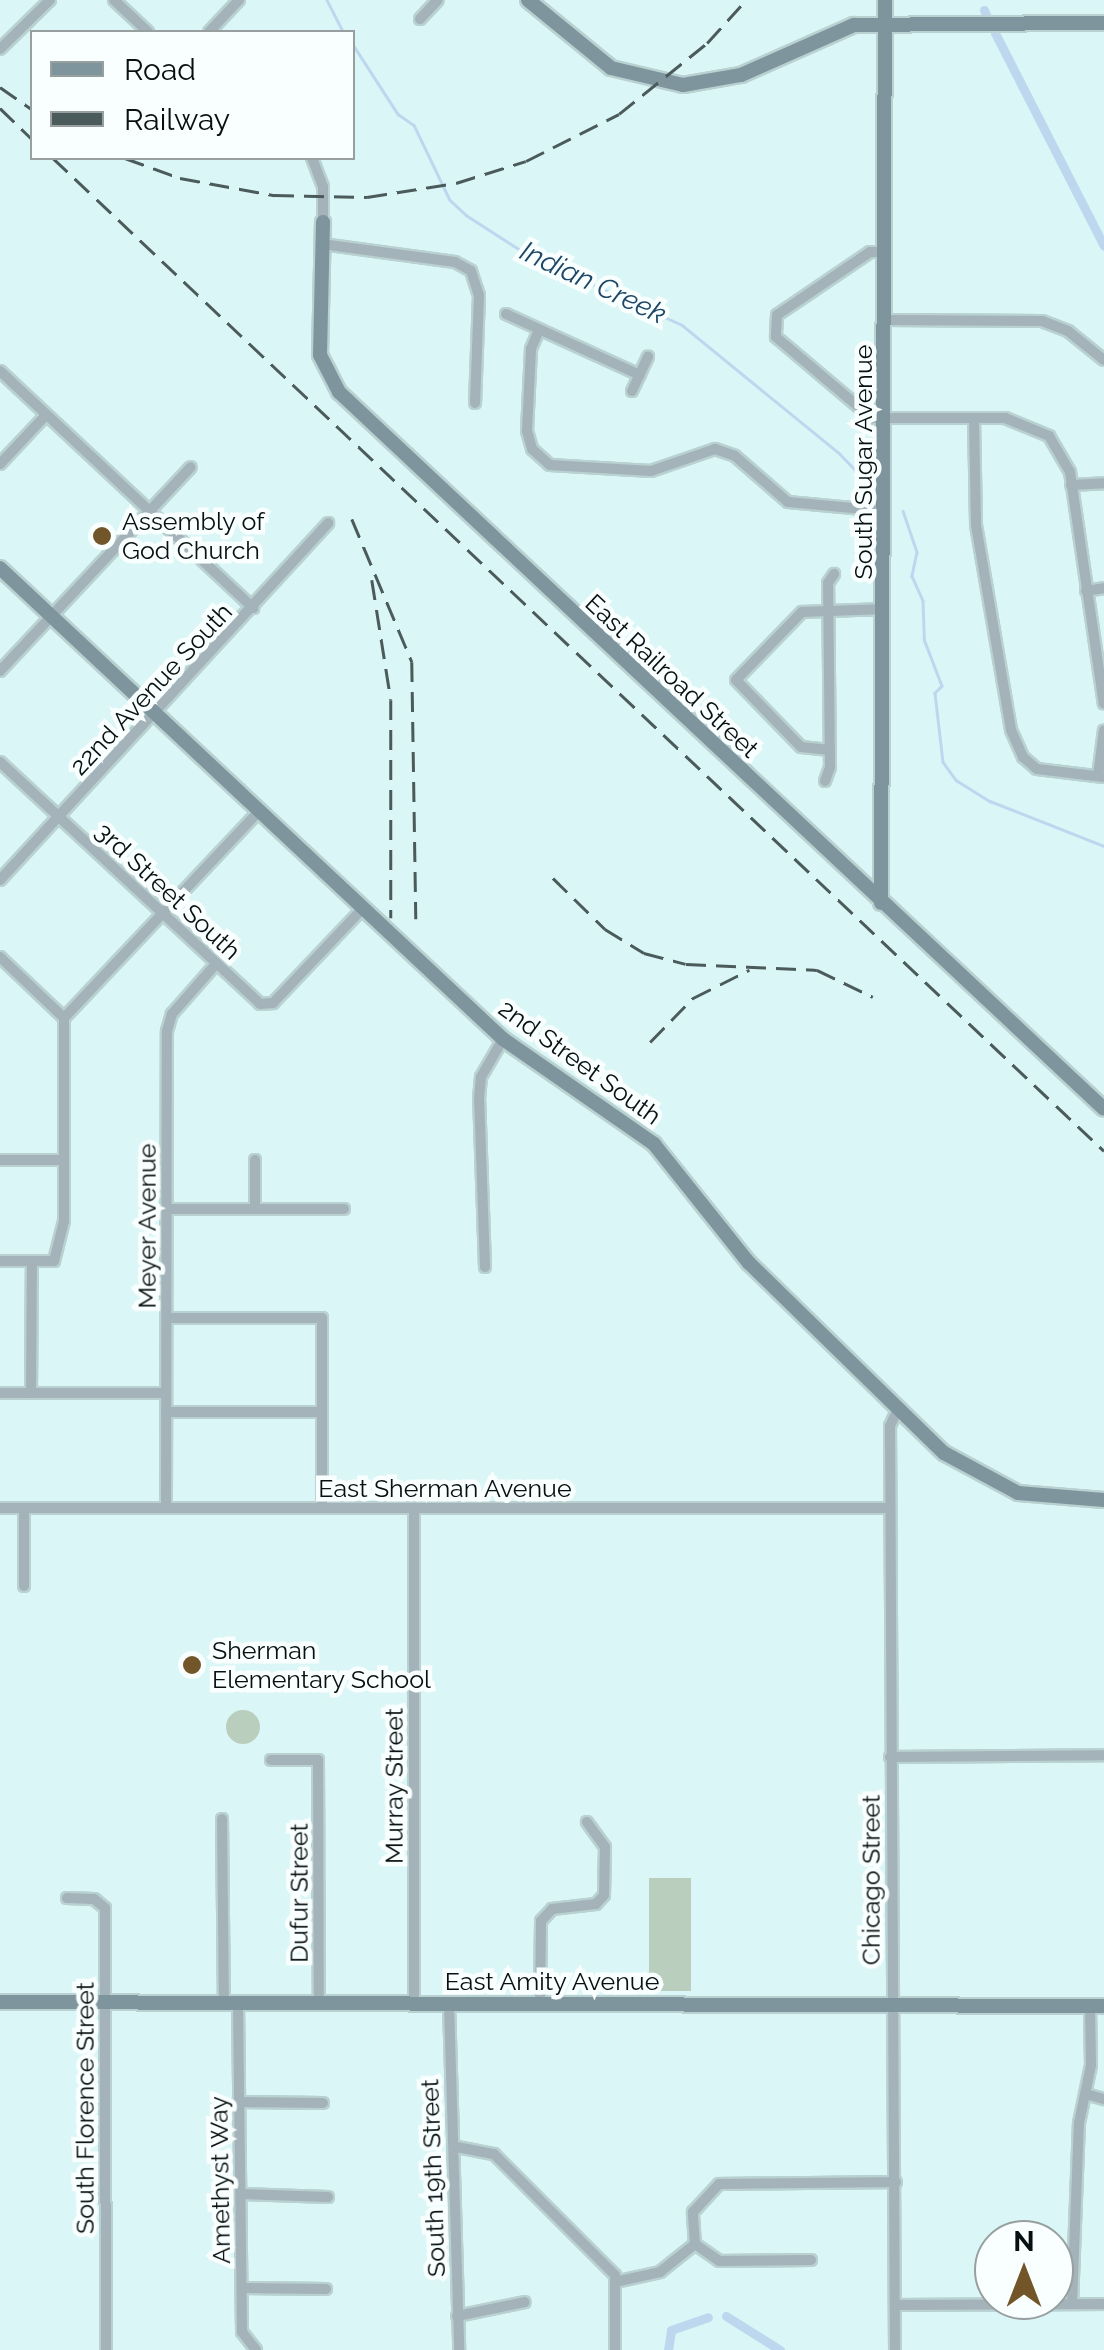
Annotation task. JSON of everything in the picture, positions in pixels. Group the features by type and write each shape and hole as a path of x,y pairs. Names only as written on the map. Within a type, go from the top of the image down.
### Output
{"street":[{"path":"0,49 50,0"},
{"path":"114,0 146,30"},
{"path":"211,30 238,0"},
{"path":"420,19 438,0"},
{"name":"South Sugar Avenue","path":"881,902 886,511 885,0"},
{"path":"530,1 596,60 647,80 683,85 741,76 829,32 885,22 1104,23"},
{"path":"313,160 323,188 323,222"},
{"name":"East Railroad Street","path":"323,222 320,355 339,392 1104,1109"},
{"path":"322,244 456,262 471,271 480,295 475,403"},
{"path":"885,252 870,252 776,316 772,326 776,337 872,418 974,418 1036,426 1059,448 1072,485 1104,704"},
{"path":"506,314 640,375"},
{"path":"886,320 1042,321 1068,331 1104,360"},
{"path":"539,330 532,349 527,431 537,456 558,467 641,472 715,449 734,456 788,502 886,511"},
{"path":"632,391 648,357"},
{"path":"0,371 253,608"},
{"path":"0,464 46,415"},
{"path":"974,418 976,524 1011,730 1030,764 1101,776 1104,730"},
{"path":"0,671 192,467"},
{"path":"1072,485 1104,483"},
{"name":"22nd Avenue South","path":"0,880 328,523"},
{"name":"2nd Street South","path":"0,568 503,1039 654,1144 749,1264 944,1454 993,1485 1046,1499 1104,1500"},
{"path":"824,781 830,750 828,608 834,574"},
{"path":"1086,591 1104,588"},
{"path":"830,750 801,748 736,680 802,612 884,608"},
{"name":"3rd Street South","path":"0,762 266,1006 363,908"},
{"path":"0,1261 54,1261 64,1221 64,1018 259,811"},
{"path":"0,957 64,1018"},
{"name":"Meyer Avenue","path":"166,1507 168,1022 216,964"},
{"path":"486,1267 478,1099 482,1077 503,1039"},
{"path":"0,1160 64,1160"},
{"path":"255,1160 255,1209"},
{"path":"167,1209 344,1209"},
{"path":"32,1261 32,1393"},
{"path":"167,1318 322,1318 322,1507"},
{"path":"0,1393 166,1393"},
{"name":"Chicago Street","path":"896,2350 890,1426 897,1411"},
{"path":"166,1412 322,1412"},
{"name":"East Sherman Avenue","path":"0,1508 890,1508"},
{"path":"24,1508 24,1586"},
{"name":"Murray Street","path":"414,1508 414,2004"},
{"path":"890,1757 1104,1755"},
{"name":"Dufur Street","path":"272,1760 318,1760 319,2004"},
{"name":"Amethyst Way","path":"222,1819 242,2194 242,2332 256,2350"},
{"path":"540,2004 541,1922 552,1910 596,1904 604,1895 605,1847 587,1822"},
{"name":"South Florence Street","path":"67,1898 94,1900 105,1908 106,2350"},
{"name":"East Amity Avenue","path":"0,2002 1097,2006"},
{"name":"South 19th Street","path":"449,2004 457,2147 459,2350"},
{"path":"1074,2253 1079,2124 1097,2006"},
{"path":"1086,2094 1104,2099"},
{"path":"238,2102 322,2103"},
{"path":"457,2147 494,2154 615,2282 615,2350"},
{"path":"695,2244 693,2212 719,2184 896,2182"},
{"path":"242,2194 328,2197"},
{"path":"615,2282 660,2272 695,2244"},
{"path":"695,2244 719,2261 811,2260"},
{"path":"243,2288 326,2289"},
{"path":"457,2316 525,2302"},
{"path":"1074,2304 1104,2304"},
{"path":"896,2305 974,2305"}],"green space":[{"path":"243,1710 255,1715 260,1727 255,1739 243,1744 231,1739 226,1727 231,1715"},
{"path":"649,1878 691,1878 691,1991 649,1991"}],"waterway":[{"name":"Indian Creek","path":"327,0 342,30"},
{"path":"984,10 987,17"},
{"path":"995,33 1104,246"},
{"name":"Indian Creek","path":"355,48 398,114 414,125 450,200 466,215 528,255 682,325 840,454 875,490"},
{"name":"Indian Creek","path":"903,511 917,552 912,576 923,601 924,639 942,686 935,693 943,762 956,780 990,801 1104,846"},
{"path":"726,2316 780,2350"},
{"path":"668,2350 671,2330 708,2317"}],"railway":[{"path":"130,160 180,178 274,195 367,197 456,183 526,161 619,114 707,43 746,0"},
{"path":"0,87 30,108"},
{"path":"0,108 30,137"},
{"path":"55,160 1104,1151"},
{"path":"352,519 412,662 416,919"},
{"path":"372,580 391,700 391,918"},
{"path":"553,878 605,929 644,953 686,964 817,970 873,997"},
{"path":"650,1042 693,998 749,970"}],"place":[{"name":"Assembly of God Church","path":"102,536"},
{"name":"Sherman Elementary School","path":"192,1665"}]}
